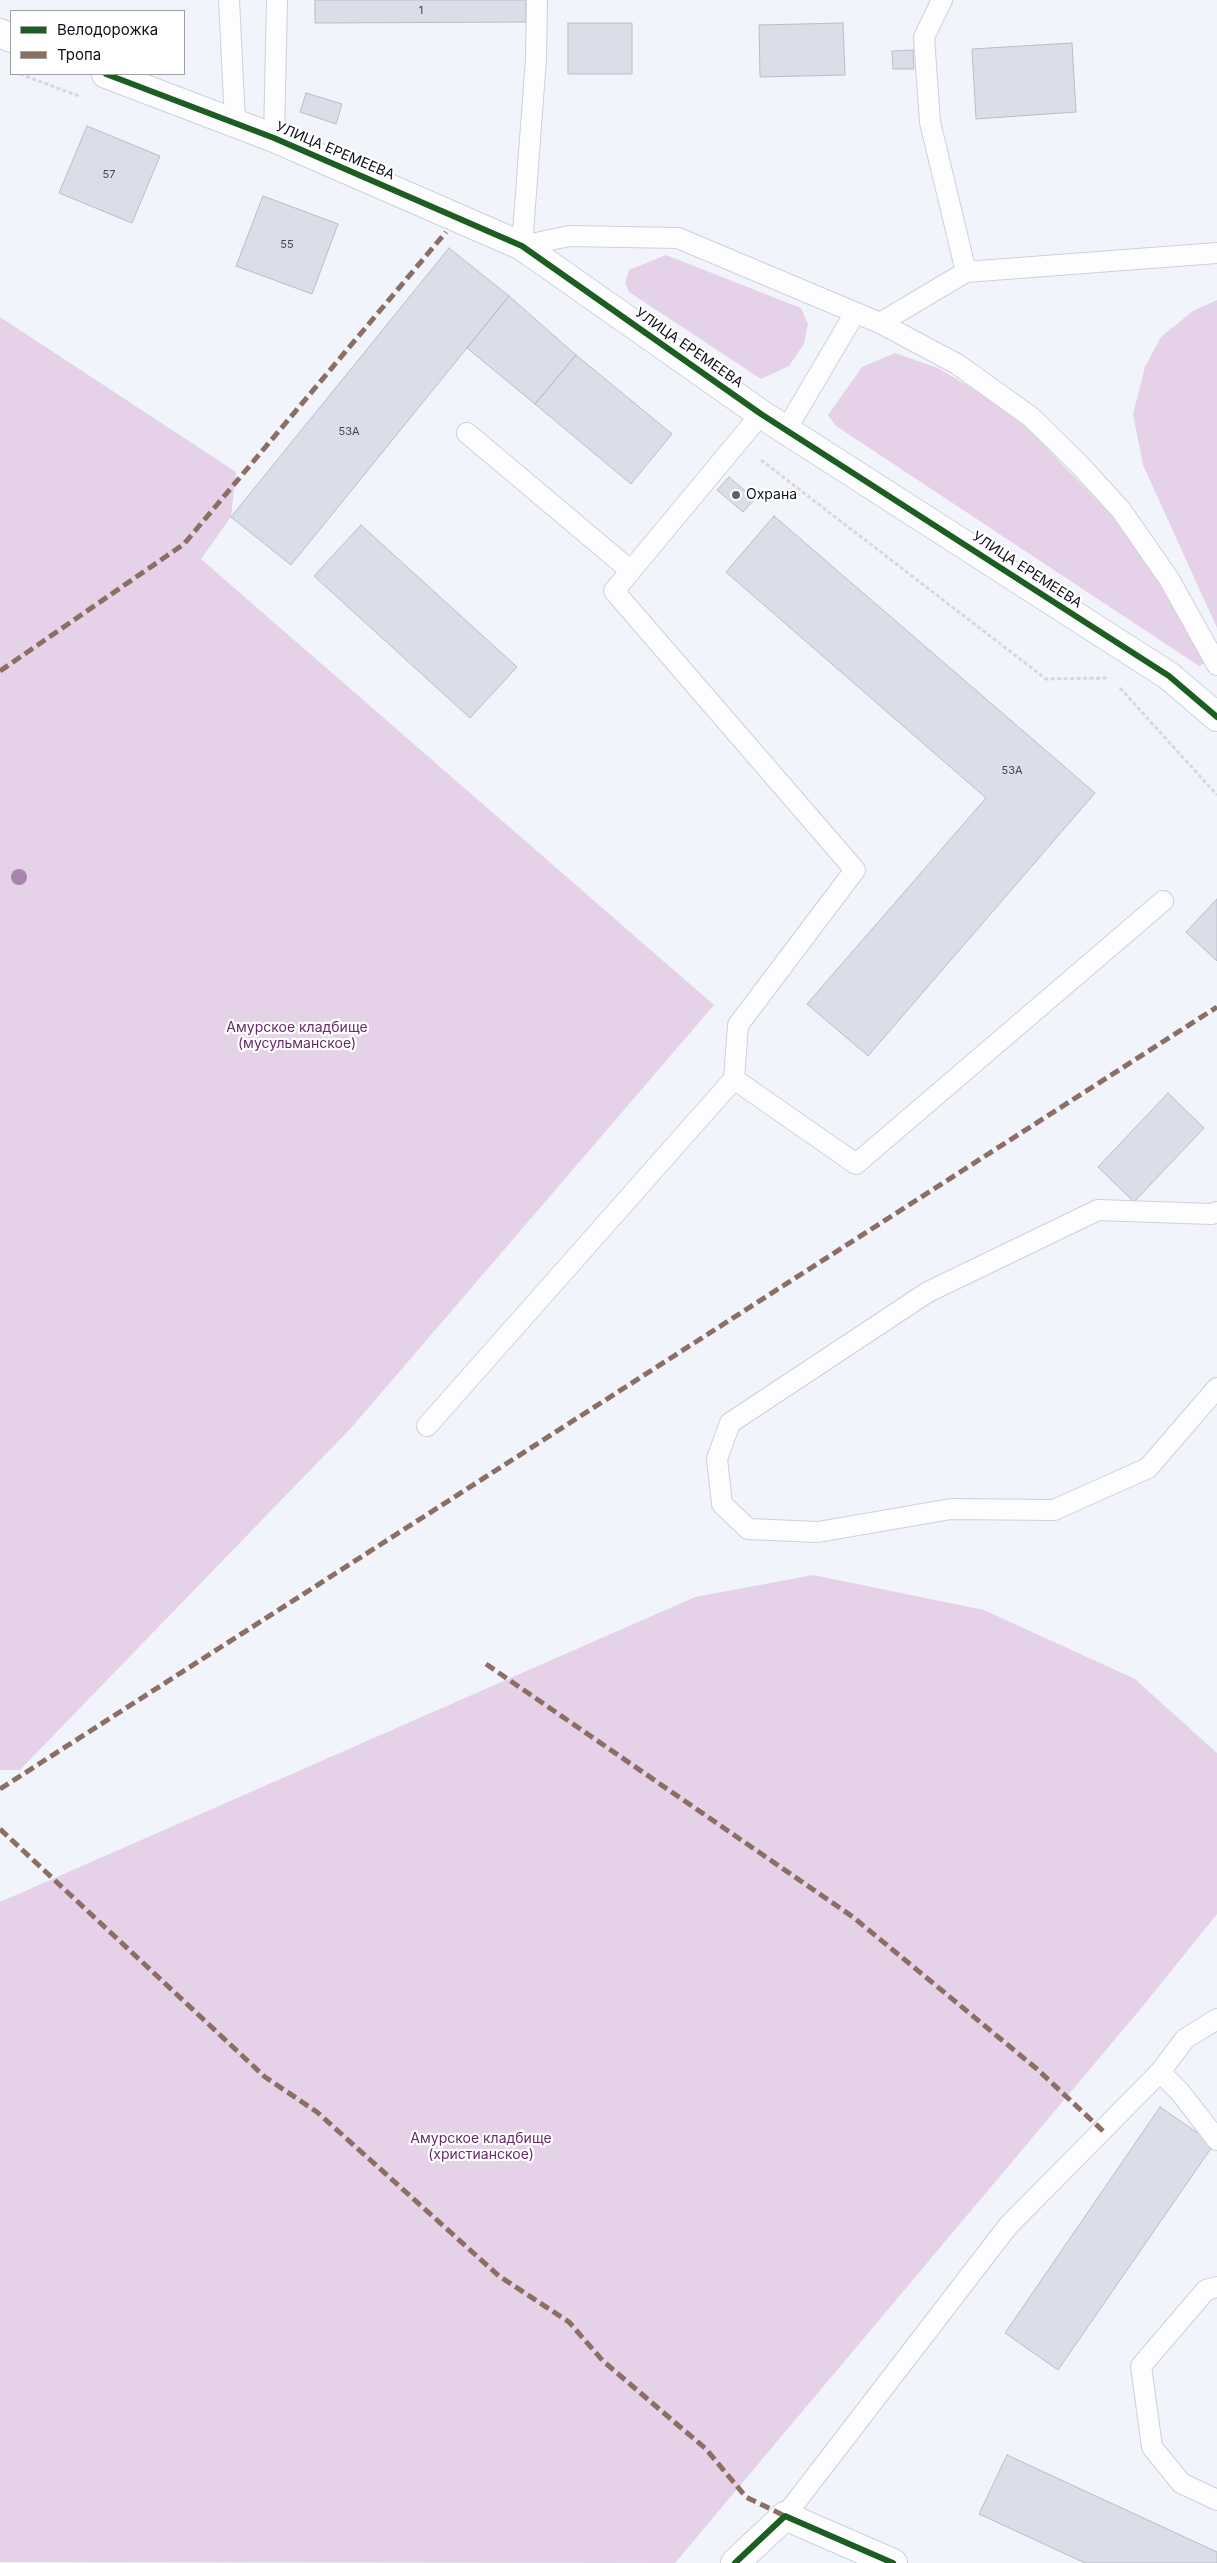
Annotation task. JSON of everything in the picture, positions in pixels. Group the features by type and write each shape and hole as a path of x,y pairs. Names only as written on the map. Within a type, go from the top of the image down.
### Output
{"street":[{"name":"УЛИЦА ЕРЕМЕЕВА","path":"109,75 274,138 522,246 761,414 1169,676 1217,717"},
{"path":"735,2563 785,2516 893,2563"}],"lane":[{"path":"229,0 235,122"},
{"path":"274,138 276,0"},
{"path":"537,0 536,59 522,246 569,236 678,238 880,323 957,364 1031,418 1078,463 1121,510 1169,579 1217,665"},
{"path":"942,0 924,36 930,122 966,272"},
{"path":"880,323 966,272 1217,253"},
{"path":"786,430 855,313"},
{"path":"427,1426 734,1079 738,1024 855,870 614,591 761,414"},
{"path":"467,433 631,571"},
{"path":"734,1079 856,1164 1163,901"},
{"path":"1217,1212 1212,1214 1098,1210 928,1292 730,1422 717,1459 722,1504 748,1529 818,1532 951,1509 1054,1510 1148,1468 1217,1388"},
{"path":"785,2516 1008,2226 1160,2072 1184,2039 1217,2019"},
{"path":"1160,2072 1180,2092 1217,2140"},
{"path":"1217,2287 1206,2290 1141,2366 1152,2447 1181,2484 1217,2500"}],"path":[{"path":"23,75 84,98"},
{"path":"738,443 1046,678 1112,678"},
{"path":"1118,686 1217,795"}],"green space":[{"path":"666,255 801,308 808,324 804,344 789,366 761,379 629,292 625,283 629,270"},
{"path":"1217,300 1217,628 1143,465 1133,414 1145,367 1161,337 1193,311"},
{"name":"Амурское кладбище (мусульманское)","path":"0,317 236,472 231,517 201,559 714,1005 352,1427 20,1770 0,1770"},
{"path":"895,353 938,368 1012,412 1118,522 1168,594 1206,663 1199,666 836,426 828,415 862,367"},
{"name":"Амурское кладбище (христианское)","path":"813,1575 984,1610 1135,1679 1217,1753 1217,1914 1143,2006 675,2563 0,2562 0,1902 695,1597"}],"building":[{"path":"315,0 526,0 526,22 315,23"},
{"path":"568,23 632,23 632,74 568,74"},
{"path":"843,23 845,75 760,77 759,25"},
{"path":"1072,43 1076,112 976,119 972,49"},
{"path":"913,50 914,69 893,69 892,51"},
{"path":"306,93 342,104 336,124 300,112"},
{"path":"87,126 160,156 132,223 59,193"},
{"path":"263,196 338,224 312,294 236,266"},
{"path":"449,248 509,296 291,565 231,517"},
{"path":"509,296 576,355 535,404 467,348"},
{"path":"576,355 672,434 631,484 535,404"},
{"name":"Охрана","path":"729,477 755,499 743,512 717,490"},
{"path":"774,516 1095,793 868,1056 807,1004 986,798 726,572"},
{"path":"361,525 517,667 470,718 314,576"},
{"path":"1217,899 1217,961 1186,932"},
{"path":"1168,1093 1204,1128 1134,1202 1098,1167"},
{"path":"1160,2107 1214,2144 1058,2370 1005,2333"},
{"path":"1007,2455 1217,2552 1217,2563 1085,2563 979,2514"}],"marked path":[{"path":"0,671 184,544 446,232"},
{"path":"0,1789 1217,1007"},
{"path":"486,1664 853,1917 1037,2069 1103,2131"},
{"path":"0,1829 265,2077 317,2112 499,2276 569,2322 603,2361 706,2449 746,2497 785,2516"}],"cycle path":[{"path":"109,75 274,138 522,246 761,414 1169,676 1217,717"},
{"path":"735,2563 785,2516 893,2563"}],"place":[{"name":"Охрана","path":"736,495"}]}
